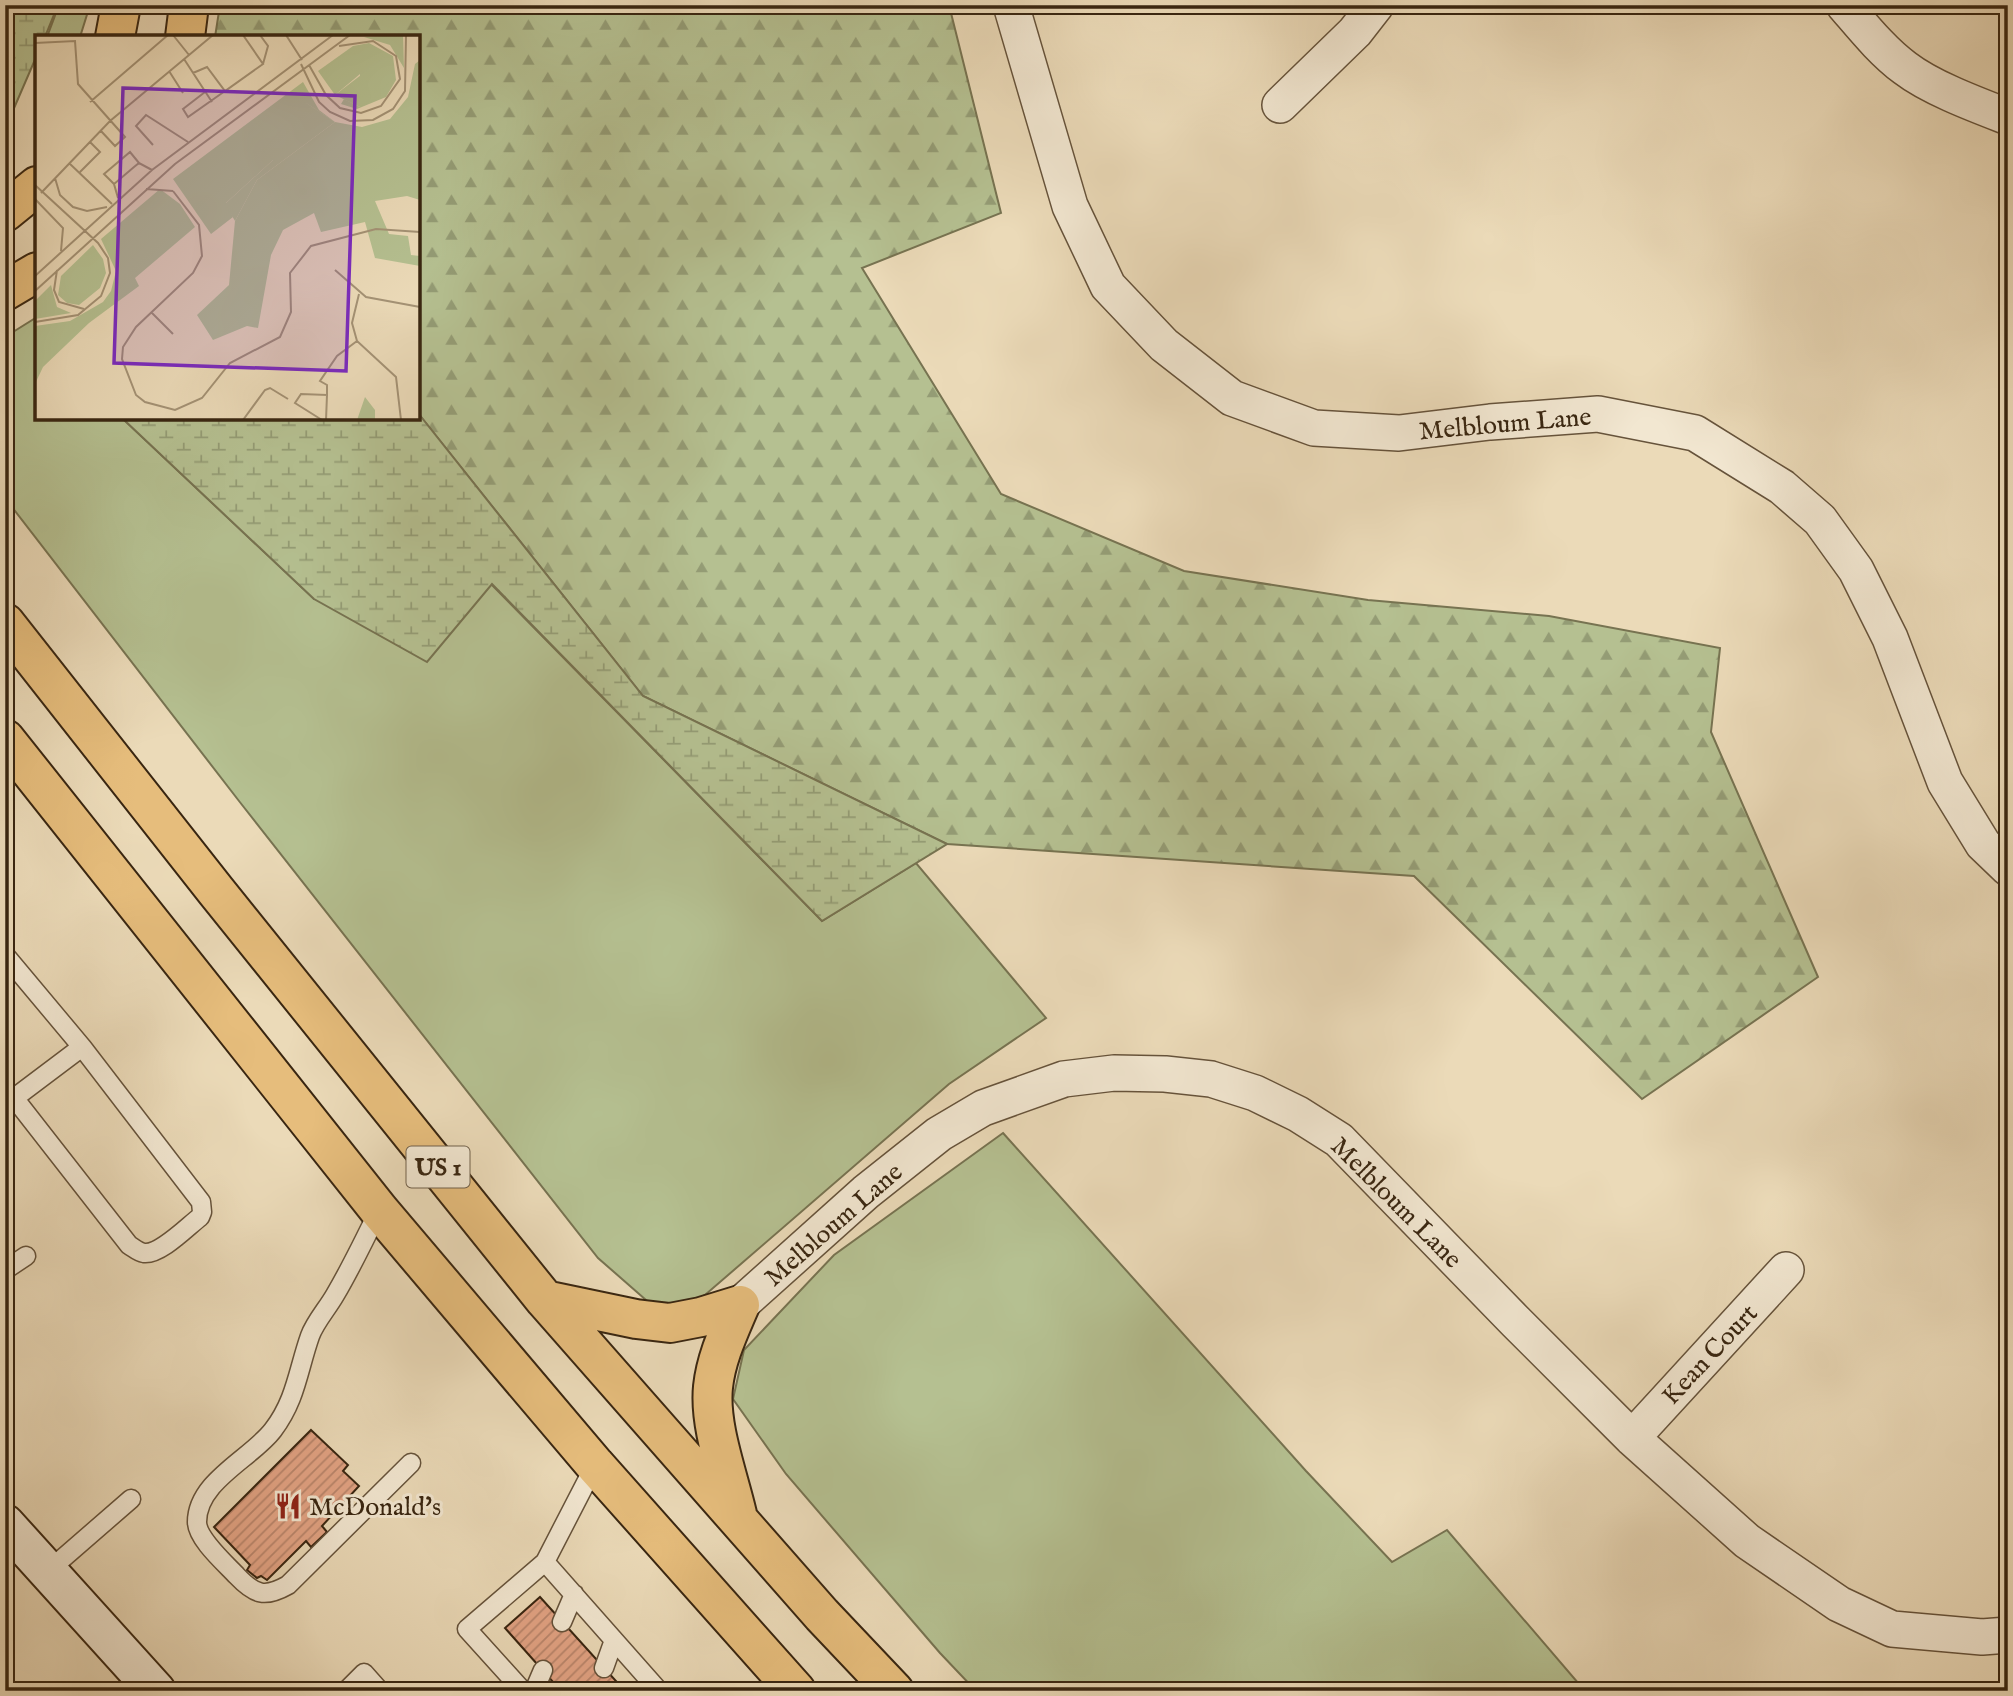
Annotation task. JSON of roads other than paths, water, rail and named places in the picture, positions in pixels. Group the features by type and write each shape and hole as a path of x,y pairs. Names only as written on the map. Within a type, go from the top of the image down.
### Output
{"highway":[{"path":"115,35 121,5"},
{"path":"185,35 189,5"},
{"path":"5,212 35,188"},
{"path":"5,291 35,273"},
{"name":"US 1","path":"5,623 216,891 545,1300 822,1615 894,1691"},
{"name":"US 1","path":"5,739 379,1210 595,1465 796,1691"},
{"path":"545,1300 636,1319 670,1323 740,1305"},
{"path":"739,1519 714,1418 713,1389 718,1362 740,1305"}],"street":[{"name":"Melbloum Lane","path":"1011,5 1070,206 1108,286 1164,345 1232,398 1314,428 1399,433 1490,422 1598,414 1695,433 1782,487 1820,520 1856,570 1890,638 1945,782 1983,844 2008,868"},
{"path":"1280,105 1355,32 1377,5"},
{"path":"1844,5 1905,69 1967,102 2008,117"},
{"name":"Melbloum Lane","path":"740,1305 866,1192 939,1134 983,1108 1064,1079 1101,1074 1165,1074 1211,1079 1255,1093 1297,1114 1339,1140 1632,1438 1746,1541 1839,1604 1892,1629 1982,1637 2008,1635"},
{"name":"Kean Court","path":"1632,1438 1786,1270"},
{"path":"5,1524 156,1691"}],"lane":[{"path":"5,955 82,1046 203,1206 200,1217 161,1249 147,1254 129,1245 10,1102 82,1046"},
{"path":"379,1210 336,1293 311,1334 294,1395 273,1431 213,1485 200,1507 197,1524 201,1537 249,1589 261,1593 276,1592 288,1585 411,1463"},
{"path":"5,1270 26,1256"},
{"path":"523,1691 467,1629 545,1562 595,1465"},
{"path":"47,1572 131,1499"},
{"path":"545,1562 659,1691"},
{"path":"562,1622 574,1594"},
{"path":"604,1668 614,1640"},
{"path":"534,1691 542,1670"},
{"path":"346,1691 364,1673 380,1691"}],"place":[{"name":"McDonald's","path":"288,1506"}]}
